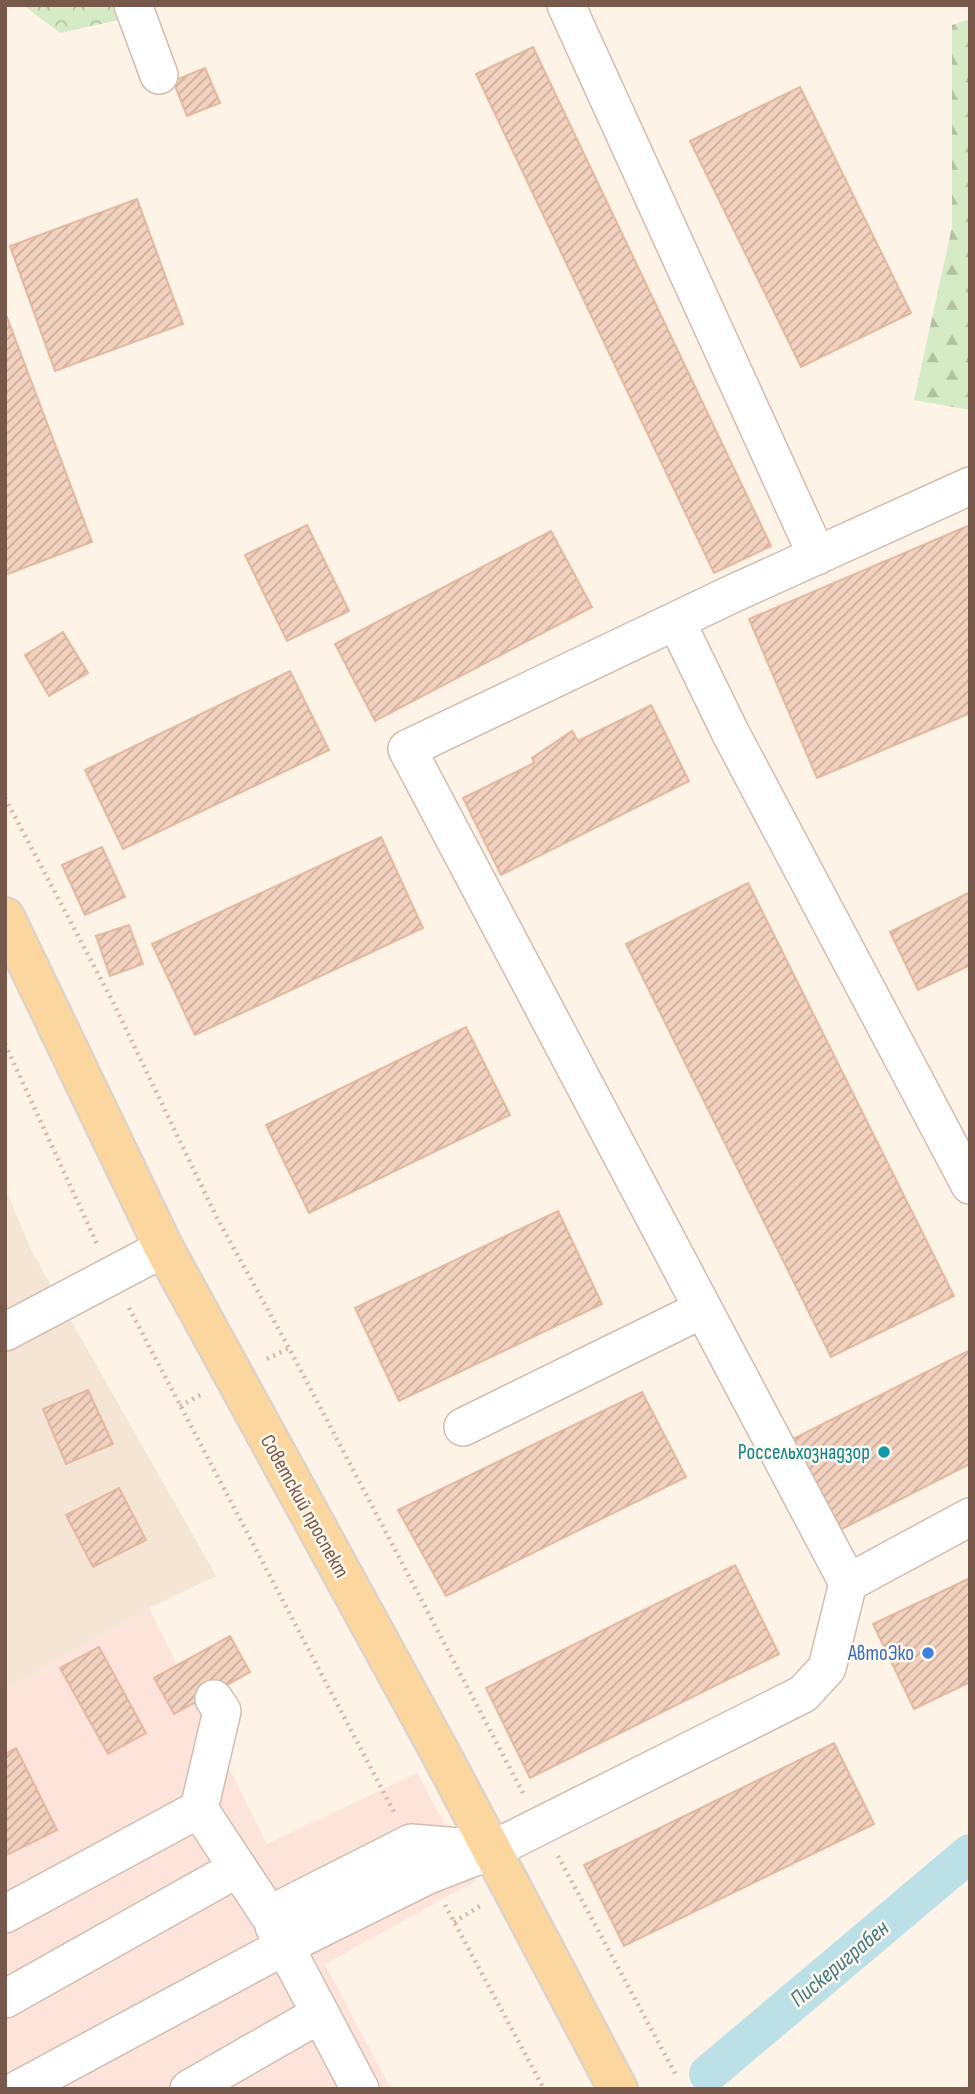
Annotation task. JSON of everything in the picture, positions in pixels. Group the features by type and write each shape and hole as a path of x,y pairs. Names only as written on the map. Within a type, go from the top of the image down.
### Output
{"main road":[{"name":"Советский проспект","path":"5,917 164,1248 492,1850 618,2089"}],"street":[{"path":"133,5 159,75"},
{"path":"565,5 817,556"},
{"path":"276,1931 492,1850 803,1694 827,1668 848,1583 407,749 676,621 970,486"},
{"path":"676,621 730,732 970,1185"},
{"path":"5,1332 164,1248"},
{"path":"463,1427 703,1310"},
{"path":"848,1583 970,1517"},
{"path":"214,1699 222,1711 199,1809 276,1931 358,2088"},
{"path":"5,1914 199,1809"},
{"path":"19,2089 276,1931 411,1843 492,1850"},
{"path":"5,1999 238,1868"},
{"path":"189,2089 320,2014"}],"path":[{"path":"5,798 112,1000 216,1216 677,2077"},
{"path":"5,1044 112,1275 411,1843"},
{"path":"428,1875 544,2089"}],"shaded area":[{"path":"5,1188 31,1250 216,1576 149,1608 5,1690"},
{"path":"149,1608 267,1844 417,1773 476,1881 325,1964 391,2089 5,2089 5,1690"}],"green space":[{"path":"23,5 127,5 132,17 60,33"},
{"path":"970,19 970,410 914,400 952,227 952,25"}],"building":[{"path":"533,47 771,546 714,573 476,74"},
{"path":"205,68 220,103 187,116 173,81"},
{"path":"800,87 911,313 801,367 690,141"},
{"path":"137,199 183,324 55,371 10,246"},
{"path":"5,312 92,542 5,575"},
{"path":"307,525 349,611 287,641 245,555"},
{"path":"970,525 970,713 817,778 749,619"},
{"path":"551,531 592,607 375,721 335,644"},
{"path":"63,632 88,673 49,696 25,655"},
{"path":"290,671 329,750 123,849 85,770"},
{"path":"651,705 689,781 501,875 463,798 534,763 532,758 572,731 578,741"},
{"path":"381,837 423,928 195,1035 152,944"},
{"path":"102,847 125,897 85,915 62,865"},
{"path":"748,883 954,1296 831,1357 626,944"},
{"path":"970,892 970,965 918,990 890,932"},
{"path":"129,925 143,964 110,976 96,936"},
{"path":"466,1027 510,1115 309,1213 266,1125"},
{"path":"558,1211 602,1304 399,1401 355,1308"},
{"name":"Россельхознадзор","path":"970,1350 970,1464 838,1531 791,1440"},
{"path":"88,1390 113,1444 66,1464 43,1409"},
{"path":"642,1392 686,1477 446,1596 398,1510"},
{"path":"119,1488 146,1540 93,1567 66,1515"},
{"path":"735,1565 779,1654 530,1778 486,1688"},
{"name":"АвтоЭко","path":"970,1578 970,1682 914,1709 873,1624"},
{"path":"230,1636 250,1672 174,1714 154,1678"},
{"path":"99,1647 146,1733 108,1754 60,1668"},
{"path":"834,1743 874,1824 624,1946 584,1865"},
{"path":"16,1748 57,1830 5,1856 5,1754"}],"waterway":[{"name":"Пискериграбен","path":"708,2074 970,1853"}],"place":[{"name":"Россельхознадзор","path":"884,1452"},
{"name":"АвтоЭко","path":"928,1653"}]}
